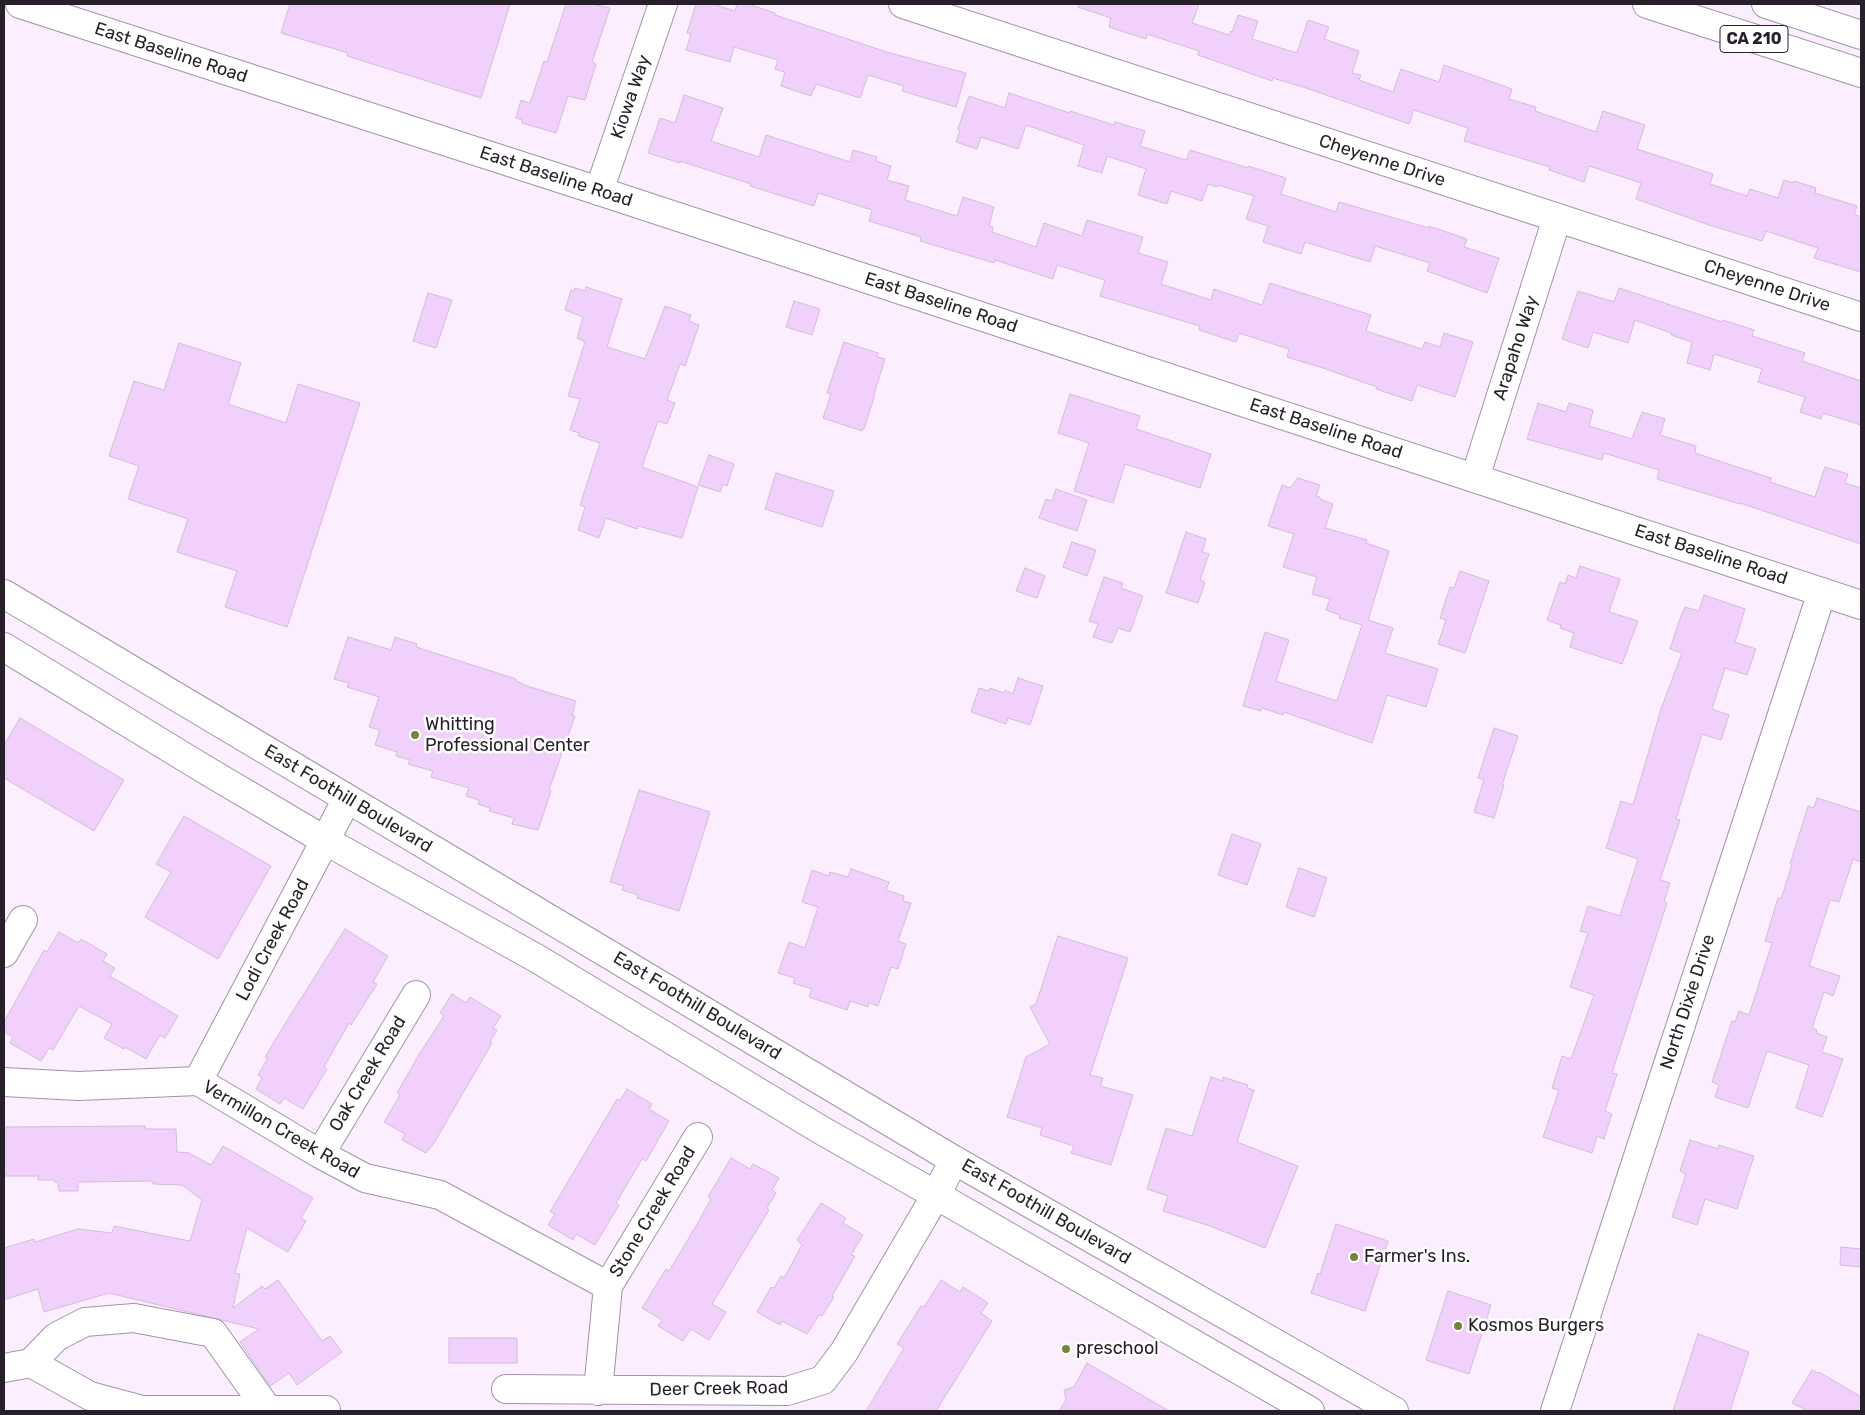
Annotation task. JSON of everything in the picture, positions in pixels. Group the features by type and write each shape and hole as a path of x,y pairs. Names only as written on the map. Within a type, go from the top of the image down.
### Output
{"main road":[{"name":"East Baseline Road","path":"20,4 599,191 1861,604"},
{"name":"Kiowa Way","path":"599,191 663,4"},
{"name":"Cheyenne Drive","path":"903,4 1861,317"},
{"name":"CA 210","path":"1647,4 1861,73"},
{"path":"1766,4 1861,35"},
{"name":"Arapaho Way","path":"1475,478 1557,218"},
{"name":"North Dixie Drive","path":"1555,1411 1822,592"},
{"name":"East Foothill Boulevard","path":"4,594 954,1160 1394,1411"},
{"path":"4,646 204,769 326,841 536,958 821,1130 1310,1411"},
{"name":"Lodi Creek Road","path":"198,1082 347,798"},
{"path":"4,954 23,920"},
{"name":"Oak Creek Road","path":"320,1154 416,995"},
{"name":"Vermillon Creek Road","path":"4,1082 78,1086 198,1082 320,1154 365,1178 440,1195 608,1286"},
{"name":"Stone Creek Road","path":"608,1286 698,1137"},
{"name":"Deer Creek Road","path":"506,1389 787,1391 824,1380 844,1352 936,1195 954,1160"},
{"path":"598,1391 608,1286"},
{"path":"4,1368 31,1363 56,1337 85,1322 134,1318 213,1333 268,1410"},
{"path":"31,1363 90,1396 142,1410 326,1410"}],"building":[{"path":"290,4 510,4 481,98 347,56 348,53 281,33"},
{"path":"566,4 593,4 610,8 592,62 596,64 585,100 568,96 556,133 522,123 522,120 516,118 521,100 530,103 544,61 547,62"},
{"path":"696,4 713,4 735,11 737,4 748,4 775,13 775,15 890,53 966,73 956,107 902,91 904,86 868,75 860,98 816,84 811,96 781,86 785,72 775,69 778,60 734,47 730,62 686,50 691,34 687,33"},
{"path":"1079,4 1199,4 1192,23 1229,35 1232,32 1238,15 1258,21 1252,39 1297,53 1308,20 1329,27 1324,39 1359,51 1352,73 1361,75 1359,80 1393,92 1401,69 1439,82 1444,65 1512,89 1509,99 1536,107 1535,111 1596,132 1603,111 1645,125 1637,149 1713,174 1710,184 1747,196 1750,189 1778,198 1784,180 1793,183 1794,181 1816,188 1815,193 1857,206 1854,214 1861,217 1861,272 1814,258 1818,248 1766,231 1762,241 1709,225 1636,199 1641,183 1589,166 1584,182 1549,170 1550,167 1464,141 1468,128 1414,110 1409,124 1306,88 1273,78 1272,81 1198,55 1199,51 1147,34 1146,39 1109,27 1111,18 1078,7"},
{"path":"1009,93 1070,113 1070,111 1114,125 1115,122 1145,131 1140,146 1186,160 1190,150 1286,178 1281,194 1336,212 1339,202 1429,228 1429,226 1467,239 1464,247 1499,258 1487,293 1427,271 1430,263 1375,246 1370,262 1305,242 1301,254 1263,242 1268,226 1246,219 1254,196 1218,185 1217,187 1208,184 1202,201 1171,191 1167,204 1138,195 1146,169 1107,156 1102,173 1078,166 1084,145 1026,125 1018,149 981,137 977,149 956,142 960,130 958,129 969,96 1005,108"},
{"path":"684,95 723,108 711,141 759,157 766,135 850,162 853,150 877,157 876,161 891,166 887,180 909,186 905,200 957,216 963,197 994,207 989,226 993,227 992,232 1036,247 1044,223 1082,236 1087,220 1143,237 1138,253 1168,262 1161,284 1211,300 1214,289 1262,305 1270,283 1371,315 1366,331 1422,349 1425,342 1440,347 1444,333 1473,342 1455,397 1417,385 1412,401 1376,389 1377,387 1287,357 1289,349 1239,333 1236,342 1199,330 1200,326 1100,296 1105,280 1057,265 1053,279 995,260 994,263 920,241 921,237 869,221 872,210 818,193 814,206 680,161 680,163 648,153 660,118 675,123"},
{"path":"586,287 622,299 607,347 645,359 665,306 691,315 689,321 699,325 685,366 680,364 667,400 675,403 667,424 658,421 642,467 698,487 682,538 638,526 637,529 606,518 599,538 578,530 585,507 580,505 600,443 578,436 579,433 570,430 580,399 568,396 585,342 577,338 583,317 565,310 571,290 574,291 575,288 585,291"},
{"path":"1619,288 1722,322 1723,320 1754,330 1752,336 1805,353 1802,361 1861,381 1861,425 1823,413 1821,419 1800,412 1805,397 1758,382 1762,369 1714,354 1710,370 1687,363 1692,342 1635,320 1628,343 1593,332 1588,348 1562,339 1578,291 1614,302"},
{"path":"428,293 452,300 436,348 413,341"},
{"path":"794,301 820,309 812,335 786,327"},
{"path":"844,342 878,353 877,357 885,359 862,431 823,418 831,394 827,393"},
{"path":"179,343 241,363 228,404 286,423 298,384 360,403 287,627 225,607 237,571 177,552 188,519 128,499 139,466 109,456 134,381 164,390"},
{"path":"1070,394 1140,416 1136,429 1211,454 1200,488 1125,464 1113,503 1074,491 1089,443 1058,433"},
{"path":"1538,403 1566,412 1569,403 1593,410 1589,426 1632,439 1642,412 1665,419 1660,435 1696,446 1695,453 1771,478 1770,482 1815,497 1825,467 1848,474 1845,483 1861,488 1861,544 1740,503 1657,479 1659,470 1604,453 1602,460 1527,439"},
{"path":"709,455 734,464 727,486 723,484 720,492 698,485"},
{"path":"776,473 834,491 822,527 765,509"},
{"path":"1298,478 1320,485 1316,496 1333,504 1325,528 1367,540 1366,543 1389,551 1368,620 1393,628 1385,653 1438,669 1426,707 1387,695 1372,743 1284,712 1283,715 1262,708 1261,711 1243,706 1265,632 1289,640 1276,681 1337,701 1362,625 1339,618 1340,615 1326,610 1330,599 1312,594 1317,577 1283,567 1294,534 1268,526 1282,485 1290,488"},
{"path":"1056,489 1087,500 1077,531 1039,518 1046,499 1052,501"},
{"path":"1186,532 1206,539 1202,552 1209,554 1200,580 1205,582 1198,603 1166,593"},
{"path":"1072,542 1096,550 1087,576 1063,567"},
{"path":"1580,566 1620,579 1609,612 1638,621 1622,664 1570,647 1574,633 1560,628 1561,625 1547,620 1560,582 1565,584 1568,575 1576,578"},
{"path":"1025,568 1045,576 1037,598 1016,591"},
{"path":"1460,571 1489,581 1465,653 1438,644 1446,620 1440,618 1450,587 1454,588"},
{"path":"1104,577 1123,583 1121,588 1143,596 1130,632 1118,628 1112,643 1093,637 1098,624 1089,621"},
{"path":"1704,595 1745,609 1735,642 1756,649 1747,675 1725,668 1712,709 1729,715 1721,740 1702,734 1676,819 1680,820 1660,880 1670,883 1664,902 1667,903 1612,1073 1617,1074 1605,1111 1612,1114 1604,1139 1597,1136 1592,1153 1543,1137 1559,1090 1552,1088 1562,1056 1571,1059 1594,995 1570,987 1588,933 1580,931 1588,906 1620,916 1638,859 1606,848 1621,801 1633,805 1661,709 1682,653 1670,649 1681,616 1685,607 1699,611"},
{"name":"Whitting Professional Center","path":"348,637 391,650 395,637 417,644 416,647 516,679 516,681 527,686 576,701 572,715 575,716 549,790 551,791 538,830 512,824 514,818 489,811 490,808 478,804 479,800 466,796 469,788 431,777 433,771 408,764 410,760 396,756 397,752 375,745 380,730 369,727 379,697 347,687 349,683 334,679"},
{"path":"1018,678 1043,686 1030,725 1008,718 1006,724 971,712 979,688 989,691 990,688 1004,693 1005,690 1013,694"},
{"path":"20,718 124,780 94,831 4,778 4,745"},
{"path":"1494,728 1518,736 1502,785 1504,785 1494,818 1474,812 1484,780 1478,778"},
{"path":"639,790 710,812 679,911 637,898 638,895 622,890 624,886 610,882"},
{"path":"1817,798 1861,812 1861,862 1853,859 1839,902 1830,900 1809,966 1840,976 1833,996 1824,992 1812,1028 1817,1030 1816,1033 1827,1037 1822,1052 1843,1059 1822,1117 1796,1108 1809,1065 1767,1051 1748,1108 1715,1097 1719,1085 1712,1082 1732,1021 1735,1022 1739,1011 1749,1015 1772,943 1765,941 1778,898 1781,899 1808,806 1814,808"},
{"path":"184,816 271,866 218,959 145,917 171,872 156,864"},
{"path":"1232,834 1261,844 1247,885 1218,875"},
{"path":"1299,868 1327,878 1314,917 1286,907"},
{"path":"851,869 889,882 886,890 904,896 903,901 911,903 898,941 906,944 898,969 891,967 878,1006 869,1003 868,1007 850,1001 847,1010 809,997 812,989 793,983 795,978 778,973 789,942 805,948 818,907 802,902 812,870 829,876 830,872 848,877"},
{"path":"345,929 388,956 373,982 377,984 351,1025 349,1023 324,1067 327,1069 303,1109 284,1098 280,1104 256,1089 262,1078 258,1075 268,1058 265,1057"},
{"path":"59,932 78,943 81,939 107,954 103,961 115,968 110,976 178,1016 165,1038 160,1035 146,1059 104,1038 112,1024 79,1006 53,1050 49,1048 41,1061 10,1043 13,1037 4,1032 4,1022 44,950 47,952"},
{"path":"1058,936 1128,958 1090,1075 1103,1078 1100,1086 1133,1095 1111,1165 1071,1153 1074,1146 1040,1135 1042,1128 1007,1117 1026,1057 1050,1044 1030,1007 1036,1004"},
{"path":"452,994 466,1003 470,997 501,1016 493,1028 497,1030 490,1041 492,1043 434,1143 426,1153 402,1140 405,1134 384,1122 400,1095 397,1093 444,1016 440,1013"},
{"path":"1211,1077 1223,1081 1223,1077 1248,1085 1247,1088 1254,1090 1237,1142 1298,1166 1265,1248 1210,1226 1163,1211 1168,1196 1147,1189 1166,1128 1192,1136"},
{"path":"627,1089 652,1104 649,1109 669,1121 646,1161 642,1159 616,1203 619,1205 595,1245 576,1234 573,1240 548,1225 555,1214 550,1212 617,1099 620,1101"},
{"path":"145,1126 145,1129 176,1129 177,1152 189,1153 211,1165 223,1146 313,1198 301,1218 306,1221 288,1252 247,1228 235,1273 240,1274 233,1308 262,1286 265,1289 278,1280 322,1341 330,1336 342,1352 297,1385 289,1373 270,1386 240,1342 259,1329 109,1293 44,1312 38,1289 4,1300 4,1248 34,1239 35,1242 78,1229 112,1233 114,1226 190,1241 202,1200 182,1185 153,1184 153,1181 78,1182 78,1191 59,1191 58,1182 54,1182 54,1180 38,1180 38,1176 4,1176 4,1127"},
{"path":"1690,1140 1718,1149 1719,1145 1754,1156 1737,1209 1705,1199 1697,1225 1672,1217 1686,1174 1680,1171"},
{"path":"731,1158 750,1169 753,1164 779,1178 772,1190 776,1193 767,1208 769,1210 712,1304 726,1312 709,1340 691,1329 683,1341 658,1326 662,1320 642,1308 666,1269 669,1271 696,1226 711,1199 708,1197"},
{"path":"821,1203 846,1218 843,1223 863,1235 851,1255 855,1256 832,1296 834,1297 822,1316 819,1315 807,1334 782,1321 780,1325 757,1312 771,1287 774,1288 781,1276 784,1278 802,1245 797,1240"},
{"name":"Farmer's Ins.","path":"1336,1224 1388,1241 1365,1311 1311,1293 1318,1273 1320,1274"},
{"path":"1841,1247 1861,1249 1861,1267 1840,1265"},
{"path":"941,1280 960,1292 963,1287 988,1303 981,1313 992,1321 936,1411 866,1411 904,1348 897,1344 921,1306 924,1307"},
{"name":"Kosmos Burgers","path":"1448,1291 1491,1305 1469,1374 1426,1360"},
{"path":"1698,1334 1749,1352 1730,1411 1673,1411"},
{"path":"449,1338 517,1338 517,1363 449,1363"},
{"path":"1087,1363 1169,1411 1059,1411 1066,1400 1064,1390 1074,1387"},
{"path":"1812,1370 1819,1372 1861,1397 1861,1411 1808,1411 1792,1403"}],"place":[{"name":"Whitting Professional Center","path":"415,735"},
{"name":"Farmer's Ins.","path":"1354,1257"},
{"name":"Kosmos Burgers","path":"1458,1326"},
{"name":"preschool","path":"1066,1349"}]}
